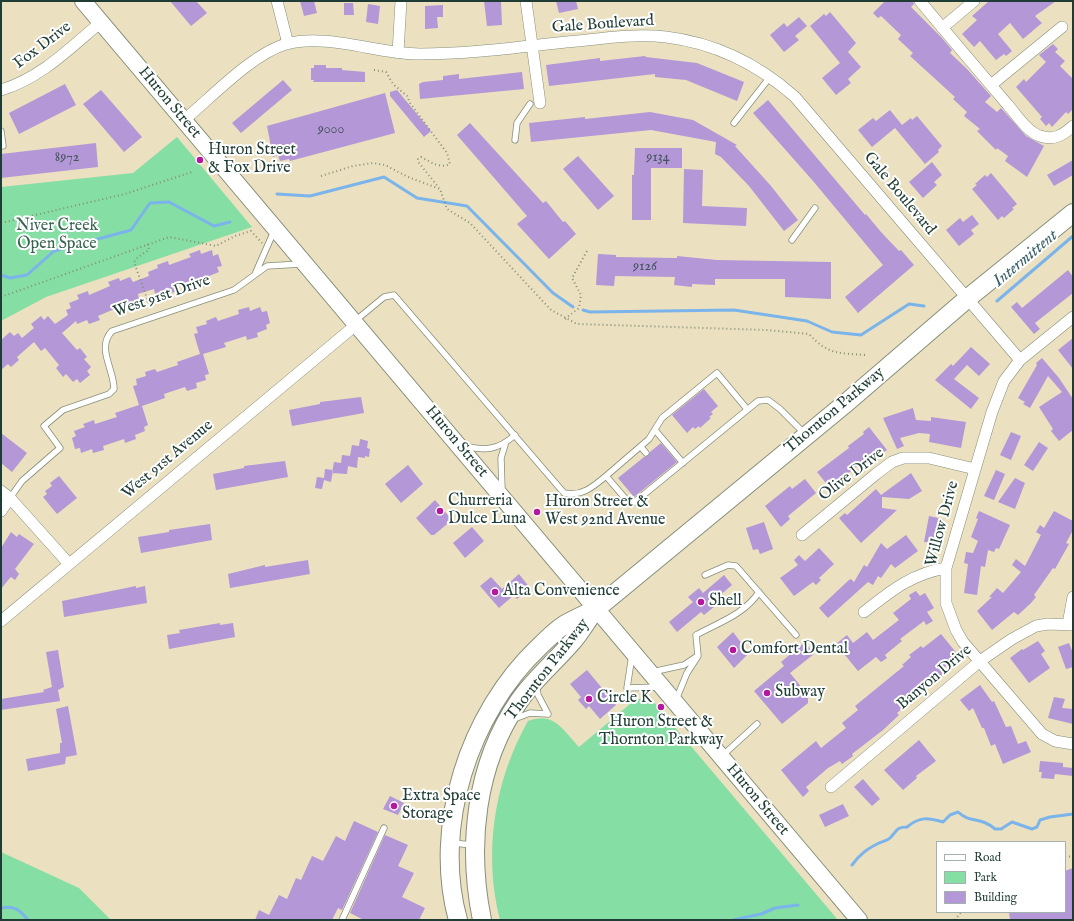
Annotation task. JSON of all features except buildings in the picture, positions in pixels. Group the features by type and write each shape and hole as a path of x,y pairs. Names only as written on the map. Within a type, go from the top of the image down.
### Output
{"main road":[{"name":"Huron Street","path":"84,1 859,920"},
{"name":"Thornton Parkway","path":"458,920 450,872 451,843 460,779 475,737 494,700 520,666 545,641 563,626 596,609 806,436 968,298 1073,213"},
{"name":"Thornton Parkway","path":"482,920 475,881 475,846 478,805 492,752 506,722 536,680 572,642 596,609"}],"street":[{"path":"277,1 288,44"},
{"path":"398,53 401,22 401,1"},
{"path":"526,1 533,46 535,103"},
{"path":"920,1 991,85 1038,136 1053,138 1061,136 1073,126"},
{"path":"942,28 974,1"},
{"name":"Fox Drive","path":"1,90 15,86 40,72 101,22"},
{"path":"991,85 1062,27"},
{"name":"Gale Boulevard","path":"184,120 253,62 268,52 288,44 301,41 320,41 398,53 456,53 632,36 666,37 709,46 751,64 795,97 1020,360"},
{"name":"Willow Drive","path":"1073,317 1020,360 1009,374 999,392 946,568 946,603 951,620 963,642 1042,734 1055,741 1073,744"},
{"name":"West 91st Avenue","path":"1,621 355,323"},
{"name":"Olive Drive","path":"802,535 892,462 903,458 929,458 975,469"},
{"path":"5,494 68,564"},
{"name":"West 91st Drive","path":"1,511 5,494"},
{"path":"864,612 915,576 928,571 946,568"},
{"path":"1071,624 1073,597"},
{"name":"Banyon Drive","path":"831,787 980,661 1012,638 1030,628 1048,624 1071,624"}],"lane":[{"path":"734,123 770,77"},
{"path":"516,140 517,123 535,103"},
{"path":"1,131 3,146"},
{"path":"792,240 815,208"},
{"path":"256,273 275,228"},
{"path":"256,273 267,266 305,264"},
{"name":"West 91st Drive","path":"5,494 60,448 44,426 63,410 109,394 114,389 104,344 107,336 112,331 234,290 256,273"},
{"path":"355,323 384,297 394,295 564,493 572,495 583,492 620,465 649,439 662,418 717,373 747,409"},
{"path":"606,476 630,504 665,475 683,463 758,401 768,400 780,409 806,436"},
{"path":"655,430 683,463"},
{"path":"502,497 500,458 505,445 515,435"},
{"path":"458,445 487,449 505,445"},
{"path":"641,447 646,453"},
{"path":"630,455 636,461"},
{"path":"620,465 625,471"},
{"path":"705,575 728,565 736,566 796,635"},
{"path":"675,702 687,673 698,656 696,635 737,613 750,603 759,592"},
{"path":"632,651 627,688 662,687"},
{"path":"650,673 684,665 698,656"},
{"path":"506,722 530,713 548,714 538,695 536,680"},
{"path":"721,757 757,724"},
{"path":"342,920 384,828"},
{"path":"451,843 475,846"}],"path":[{"path":"374,70 386,72 393,84 407,96 410,103 447,153 451,161 450,164 445,167 439,166 421,157 418,159 419,163 440,189 444,196 447,209 470,223 551,310 565,319 577,324 767,330 809,334 820,346 834,352 866,355"},
{"path":"321,176 353,166 373,163 385,165 408,177 440,189"},
{"path":"1,223 125,194 192,172"},
{"path":"1,297 169,237 216,246 236,236 251,231 266,248"},
{"path":"148,244 149,250 138,257 134,262 150,304"},
{"path":"565,319 579,308 581,295 572,278 588,248"}],"green space":[{"name":"Niver Creek Open Space","path":"177,137 252,227 46,297 1,321 1,187 133,173"},
{"path":"636,699 651,699 838,920 500,920 492,869 492,843 495,818 507,768 516,744 528,721 545,718 551,720 563,729 579,747"},
{"path":"1,852 79,888 111,920 1,920"}],"waterway":[{"path":"277,194 310,196 384,177 417,198 467,206 553,293 573,307"},
{"path":"1,275 10,278 27,275 54,251 131,230 150,203 169,202 214,226 230,222"},
{"name":"Intermittent","path":"997,301 1073,236"},
{"path":"583,310 590,312 734,310 807,321 832,332 861,335 909,304 924,306"},
{"path":"852,865 864,852 889,839 897,830 924,819 943,822 950,815 958,812 967,818 985,823 995,829 1001,829 1012,822 1032,829 1037,827 1040,820 1073,814"},
{"path":"733,920 761,914 775,908 798,905"},
{"path":"1,908 10,907 16,909 28,920"}],"place":[{"name":"Huron Street & Fox Drive","path":"200,160"},
{"name":"Churreria Dulce Luna","path":"440,511"},
{"name":"Huron Street & West 92nd Avenue","path":"537,512"},
{"name":"Alta Convenience","path":"495,592"},
{"name":"Shell","path":"701,602"},
{"name":"Comfort Dental","path":"733,650"},
{"name":"Subway","path":"767,693"},
{"name":"Circle K","path":"589,699"},
{"name":"Huron Street & Thornton Parkway","path":"661,707"},
{"name":"Extra Space Storage","path":"394,806"}]}
